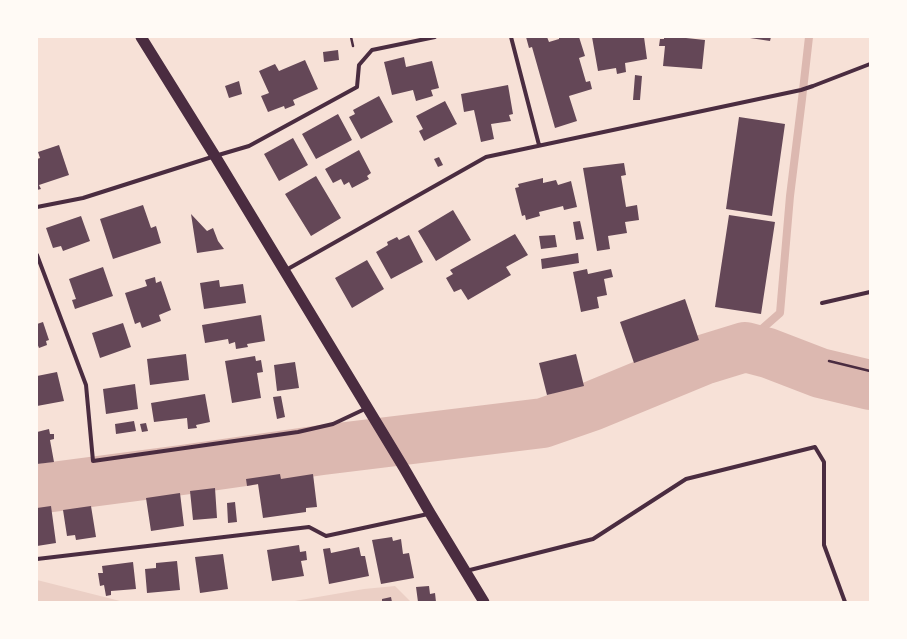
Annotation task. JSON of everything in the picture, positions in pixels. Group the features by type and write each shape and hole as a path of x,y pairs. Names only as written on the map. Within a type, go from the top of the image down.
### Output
{"highway":[{"path":"142,37 484,602"}],"street":[{"path":"37,207 83,198 250,146 358,87 359,66 372,50 435,37"},
{"path":"511,37 539,145"},
{"path":"284,270 486,157 801,90 870,64"},
{"path":"37,255 86,385 93,461 298,432 333,424 367,408"},
{"path":"822,303 870,292"},
{"path":"466,572 593,539 686,478 815,447 824,462 824,545 845,602"},
{"path":"37,558 309,527 326,536 430,513"}],"path":[{"path":"828,361 870,370"}],"shaded area":[{"path":"37,580 124,602 37,602"},
{"path":"395,586 411,602 289,602 364,589"}],"building":[{"path":"526,37 547,37 549,42 559,39 559,37 579,37 585,56 579,58 586,82 590,81 592,89 569,96 577,121 555,128 532,47 529,48"},
{"path":"592,37 644,37 647,59 625,63 626,72 617,74 616,68 598,71"},
{"path":"664,37 686,37 705,40 702,69 663,66 665,46 659,46 660,39 664,39"},
{"path":"750,37 771,37 770,41"},
{"path":"338,50 339,60 324,62 323,52"},
{"path":"404,57 406,67 432,61 439,88 431,90 433,96 416,101 413,90 392,95 384,62"},
{"path":"305,60 318,89 293,100 295,105 285,109 284,106 268,112 261,96 269,93 259,71 275,64 279,71"},
{"path":"635,75 642,76 640,100 633,100"},
{"path":"239,81 242,94 229,98 225,86"},
{"path":"508,85 513,114 509,115 511,121 491,124 494,139 481,142 474,110 464,112 461,94"},
{"path":"379,96 393,122 361,139 349,117 355,114 353,110"},
{"path":"445,101 457,124 424,141 419,131 423,129 416,116"},
{"path":"338,114 352,140 316,159 302,134"},
{"path":"739,117 785,124 772,216 726,209"},
{"path":"293,138 308,165 279,181 264,154"},
{"path":"59,145 69,175 39,185 41,189 37,190 37,159 40,158 38,152"},
{"path":"359,150 371,173 367,176 369,179 352,188 349,182 344,185 341,179 333,183 325,169"},
{"path":"439,157 443,165 438,167 434,159"},
{"path":"624,163 626,175 621,176 626,207 637,205 639,220 625,222 627,233 608,236 610,249 597,251 583,168"},
{"path":"316,176 341,218 311,236 285,194"},
{"path":"543,178 543,183 556,180 558,185 571,181 577,207 564,210 563,206 539,212 540,216 526,220 525,215 522,216 515,188 519,187 518,184"},
{"path":"143,205 151,228 156,226 161,243 113,259 100,219"},
{"path":"453,210 471,240 436,261 418,231"},
{"path":"191,214 207,231 213,228 218,241 224,249 197,253"},
{"path":"729,215 775,222 761,314 715,307"},
{"path":"81,216 90,241 63,251 61,246 53,248 46,228"},
{"path":"580,221 584,239 576,240 573,222"},
{"path":"515,234 528,255 506,267 511,275 468,300 461,289 454,292 446,278 453,274 450,270"},
{"path":"409,235 423,262 391,279 376,252 388,245 387,242 397,237 399,240"},
{"path":"555,235 557,247 541,249 539,236"},
{"path":"578,253 579,263 542,269 541,259"},
{"path":"367,260 384,289 352,308 335,278"},
{"path":"103,267 113,296 75,309 72,300 76,299 69,279"},
{"path":"587,269 588,274 611,269 613,277 604,279 607,295 597,297 599,308 581,312 573,272"},
{"path":"155,277 156,283 161,281 171,310 159,315 161,321 142,328 140,322 135,324 125,293 147,286 145,280"},
{"path":"219,280 220,287 243,284 246,303 204,309 200,283"},
{"path":"685,299 699,340 634,363 620,322"},
{"path":"261,315 265,341 247,344 248,347 236,349 235,342 229,344 228,339 205,343 202,325"},
{"path":"43,322 49,340 46,341 47,345 39,348 37,343 37,324"},
{"path":"123,323 131,347 100,358 92,333"},
{"path":"186,354 189,380 150,385 147,359"},
{"path":"576,354 584,386 547,395 539,363"},
{"path":"255,356 256,361 261,360 263,372 257,373 261,398 232,403 225,361"},
{"path":"295,362 299,388 277,391 274,365"},
{"path":"57,372 64,401 37,406 37,376"},
{"path":"135,384 138,409 106,414 103,389"},
{"path":"205,394 210,422 196,425 197,428 188,429 187,418 154,422 151,403"},
{"path":"281,396 285,417 277,419 273,397"},
{"path":"134,421 136,431 116,434 115,424"},
{"path":"146,423 148,431 142,432 140,424"},
{"path":"49,429 50,434 54,434 54,439 50,440 54,462 37,464 37,432"},
{"path":"280,474 281,479 313,474 317,507 306,508 306,512 263,518 258,484 247,486 246,479"},
{"path":"215,488 217,518 193,520 190,491"},
{"path":"180,493 184,526 151,531 146,498"},
{"path":"235,502 237,522 228,523 227,503"},
{"path":"51,506 56,543 37,546 37,508"},
{"path":"91,506 96,537 76,540 75,535 67,536 63,510"},
{"path":"392,537 393,541 401,539 403,554 409,553 414,578 381,584 372,540"},
{"path":"299,545 300,552 306,551 307,560 301,561 304,576 272,581 267,550"},
{"path":"359,547 361,556 365,556 369,576 329,584 323,549 330,548 331,553"},
{"path":"223,554 228,589 200,593 195,557"},
{"path":"177,561 180,590 147,593 145,569 156,568 156,563"},
{"path":"133,562 136,589 111,591 111,595 106,596 104,585 100,586 98,573 103,573 102,566"},
{"path":"429,586 430,594 435,593 436,602 418,602 416,587"},
{"path":"391,597 392,602 382,602 382,599"}],"waterway":[{"path":"745,347 747,342 780,313 790,196 809,37"},
{"path":"37,489 322,450 543,423 592,406 706,359 745,347 768,353 820,373 870,385"}]}
